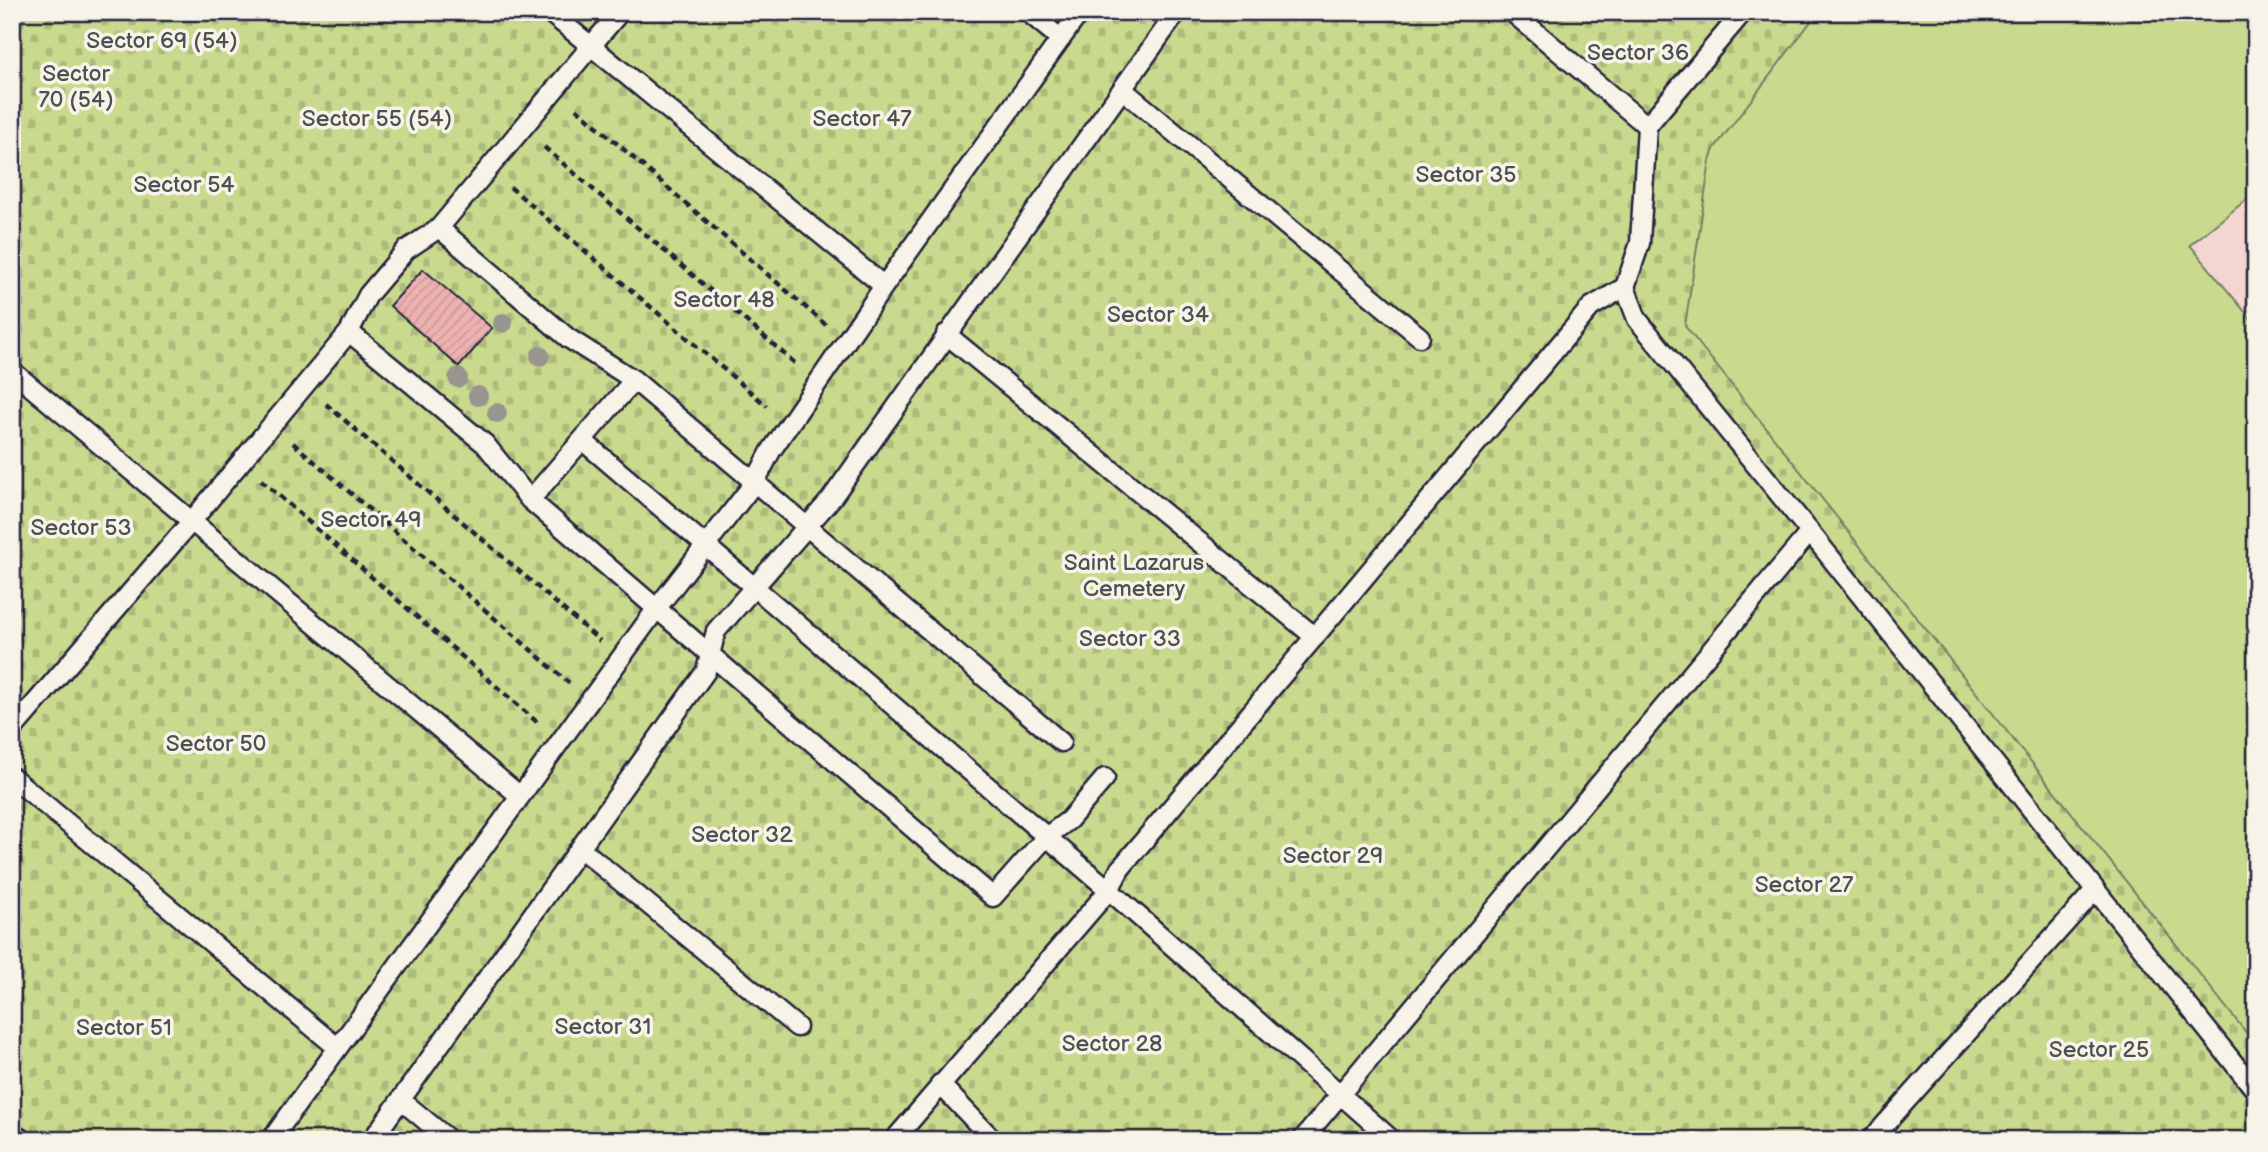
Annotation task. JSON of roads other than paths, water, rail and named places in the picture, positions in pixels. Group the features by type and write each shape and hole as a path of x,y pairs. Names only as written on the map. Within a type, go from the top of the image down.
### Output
{"lane":[{"path":"549,12 884,286"},
{"path":"12,730 191,522 349,332 368,295 406,250 439,228 620,12"},
{"path":"1028,12 1061,38"},
{"path":"271,1140 657,608 755,482 771,451 845,342 1080,12"},
{"path":"372,1140 706,671 716,631 831,499 1177,12"},
{"path":"1512,12 1647,126"},
{"path":"1743,12 1647,126 1640,243 1625,287 1637,319 2256,1091"},
{"path":"1122,89 1420,337"},
{"path":"439,228 568,338 634,380 1061,742"},
{"path":"894,1140 1109,890 1120,869 1591,307 1625,287"},
{"path":"349,332 485,444 530,500 993,897 1046,837 1069,820 1105,778"},
{"path":"946,334 1315,637"},
{"path":"12,371 520,796"},
{"path":"530,500 634,380"},
{"path":"582,440 1109,890 1392,1140"},
{"path":"1302,1140 1810,532"},
{"path":"12,777 338,1048"},
{"path":"580,848 797,1027"},
{"path":"1871,1140 2095,890"},
{"path":"940,1084 993,1140"},
{"path":"401,1100 449,1140"},
{"path":"12,1133 23,1140"}],"park label":[{"name":"Sector 69 (54)","path":"162,41"},
{"name":"Sector 36","path":"1638,53"},
{"name":"Sector 70 (54)","path":"76,87"},
{"name":"Sector 55 (54)","path":"377,119"},
{"name":"Sector 47","path":"862,119"},
{"name":"Sector 35","path":"1466,175"},
{"name":"Sector 54","path":"184,185"},
{"name":"Sector 48","path":"724,300"},
{"name":"Sector 34","path":"1158,315"},
{"name":"Sector 49","path":"371,520"},
{"name":"Sector 53","path":"81,528"},
{"name":"Saint Lazarus Cemetery","path":"1134,576"},
{"name":"Sector 33","path":"1130,639"},
{"name":"Sector 50","path":"216,744"},
{"name":"Sector 32","path":"742,835"},
{"name":"Sector 29","path":"1333,856"},
{"name":"Sector 27","path":"1804,885"},
{"name":"Sector 31","path":"603,1027"},
{"name":"Sector 51","path":"124,1028"},
{"name":"Sector 28","path":"1112,1044"},
{"name":"Sector 25","path":"2099,1050"}]}
